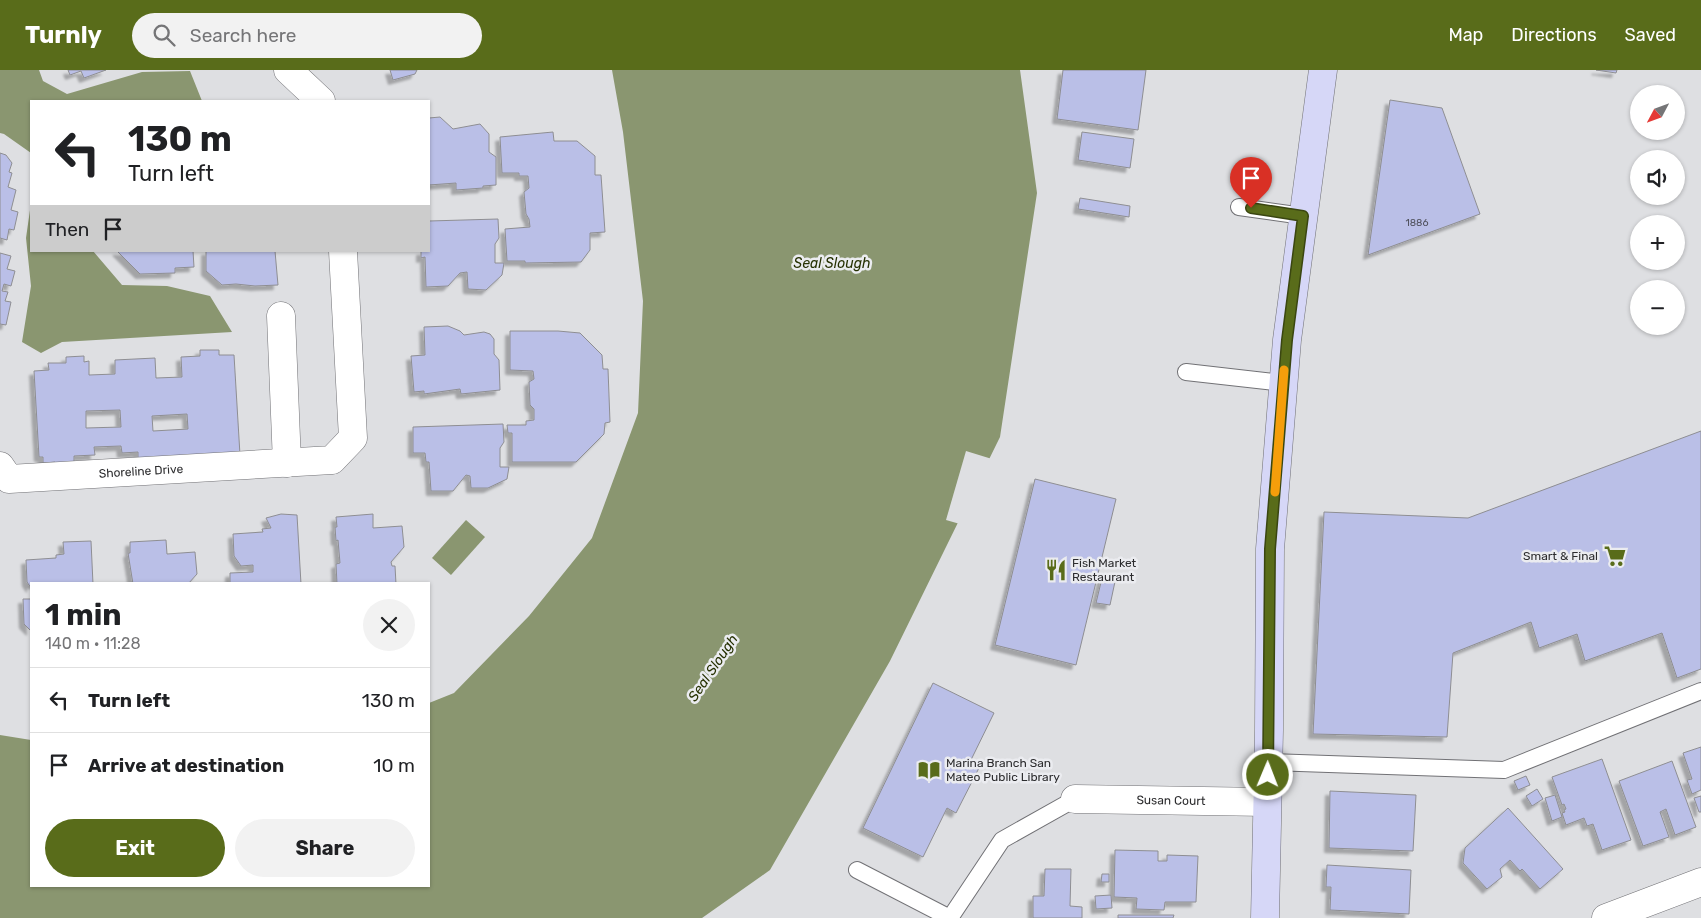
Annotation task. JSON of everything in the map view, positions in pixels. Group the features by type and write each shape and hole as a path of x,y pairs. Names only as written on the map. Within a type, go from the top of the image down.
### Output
{"main road":[{"path":"1265,918 1270,549 1287,340 1323,70"}],"street":[{"path":"288,70 319,100"},
{"name":"Shoreline Drive","path":"0,466 8,479 332,460 353,438 343,252"},
{"path":"281,316 287,462"},
{"name":"Susan Court","path":"1075,799 1267,802"},
{"path":"1606,918 1701,882"}],"lane":[{"path":"1240,207 1303,216"},
{"path":"1186,372 1283,383"},
{"path":"1268,762 1504,770 1701,691"},
{"path":"857,870 950,918 1002,840 1075,799"}],"water":[{"path":"0,70 39,70 43,81 67,94 142,72 190,71 202,100 30,100 30,152 0,133"},
{"name":"Seal Slough","path":"612,70 1020,70 1037,193 1000,437 890,661 770,870 702,918 0,918 0,735 30,740 30,887 430,887 430,703 454,693 529,616 592,538 638,413 643,301 623,132"},
{"path":"30,210 30,252 94,252 122,285 167,286 210,296 232,332 62,342 41,353 22,342 31,286 26,238"},
{"path":"466,520 485,537 451,575 432,558"}],"pier":[{"path":"966,451 992,459 960,524 946,520"}],"building":[{"path":"68,70 106,70 84,78 81,71 70,75"},
{"path":"390,70 417,70 415,74 393,80"},
{"path":"1063,70 1146,70 1138,130 1057,119"},
{"path":"1596,70 1617,70 1616,73"},
{"path":"1390,100 1442,108 1480,214 1368,255"},
{"path":"440,117 453,129 480,124 489,134 489,152 496,157 496,185 456,190 456,183 430,185 430,118"},
{"path":"553,132 554,141 577,141 595,156 595,175 601,175 605,232 590,233 590,250 581,262 525,263 525,261 507,261 505,229 530,227 526,214 524,192 529,188 528,176 519,176 519,173 502,173 500,137"},
{"path":"1082,132 1134,139 1130,168 1078,160"},
{"path":"0,153 6,155 12,163 9,172 12,173 8,187 16,190 11,210 18,212 14,230 9,229 7,240 0,238"},
{"path":"1080,198 1130,206 1129,217 1078,209"},
{"path":"498,219 499,238 495,244 495,263 504,263 502,275 486,290 468,289 467,272 460,273 448,286 426,287 425,257 421,258 421,252 430,252 430,221"},
{"path":"118,252 193,252 194,267 175,268 175,273 140,274"},
{"path":"206,252 275,252 278,285 222,285 206,271"},
{"path":"0,253 11,256 7,269 15,271 11,286 4,284 2,291 8,292 5,301 11,302 6,325 0,324"},
{"path":"448,326 460,331 464,335 484,332 490,334 494,339 494,354 499,360 500,390 461,394 460,389 424,394 424,391 414,392 411,356 425,355 424,327"},
{"path":"510,331 580,333 602,355 603,369 608,369 610,422 605,423 604,434 576,462 512,462 512,433 508,433 507,425 526,425 526,421 534,420 534,409 530,405 529,382 534,379 533,371 510,370"},
{"path":"200,350 219,350 219,355 234,355 240,455 138,463 138,452 122,453 121,446 94,447 95,455 74,456 74,467 55,468 55,462 43,463 43,457 39,457 34,371 49,370 48,363 66,363 66,357 84,356 84,362 89,361 89,375 115,374 115,360 155,358 156,378 182,377 181,357 200,356","holes":["120,410 121,427 86,428 86,411","187,414 188,429 153,431 152,416"]},
{"path":"503,424 504,442 500,448 500,467 509,467 507,479 488,488 471,488 470,476 466,475 453,491 431,491 429,462 426,462 425,453 413,453 413,427"},
{"path":"1701,431 1701,669 1677,678 1662,633 1585,661 1577,634 1539,648 1531,622 1453,653 1447,737 1313,734 1324,512 1468,518"},
{"path":"1035,479 1116,499 1076,665 995,645"},
{"path":"281,514 297,515 301,582 230,582 230,573 253,572 253,565 241,566 234,556 233,534 263,532 262,529 271,528 266,518"},
{"path":"373,514 373,528 402,526 404,547 391,562 392,566 395,566 396,582 337,582 336,564 340,563 338,540 336,541 336,517"},
{"path":"166,540 167,554 195,552 197,574 190,582 133,582 128,553 130,553 130,542"},
{"path":"91,541 93,582 30,582 30,586 27,582 26,560 56,558 56,555 64,554 63,542"},
{"path":"1103,574 1116,577 1110,605 1096,603"},
{"path":"23,599 30,599 30,630 24,624"},
{"path":"933,683 994,713 969,764 979,768 956,813 947,808 923,857 863,828"},
{"path":"1701,747 1701,790 1692,794 1687,780 1692,779 1683,753"},
{"path":"1602,759 1631,840 1602,850 1593,824 1587,826 1584,818 1566,825 1562,813 1566,809 1564,804 1562,805 1552,777"},
{"path":"1672,761 1696,827 1675,835 1666,809 1660,812 1669,837 1643,846 1619,781"},
{"path":"1526,776 1530,785 1518,790 1514,781"},
{"path":"1537,789 1543,799 1532,806 1526,796"},
{"path":"1330,791 1416,795 1413,851 1329,848"},
{"path":"1555,795 1562,817 1552,821 1545,798"},
{"path":"1701,796 1701,812 1699,812 1694,798"},
{"path":"1508,808 1563,869 1540,889 1522,869 1520,871 1510,860 1500,869 1502,877 1487,889 1463,863 1465,848"},
{"path":"1115,850 1158,851 1158,861 1167,861 1167,855 1198,856 1196,902 1165,902 1164,910 1136,909 1137,898 1114,897"},
{"path":"1327,865 1411,870 1409,914 1330,910 1331,887 1326,887"},
{"path":"1045,869 1071,869 1070,906 1082,907 1082,918 1033,918 1033,896 1044,896"},
{"path":"1102,874 1109,874 1109,882 1101,882"},
{"path":"1111,895 1112,908 1096,909 1095,896"},
{"path":"1118,915 1174,915 1173,918 1118,918"}],"slow traffic":[{"path":"1275,492 1284,370"}],"place":[{"name":"Smart & Final","path":"1615,556"},
{"name":"Fish Market Restaurant","path":"1056,570"},
{"name":"Marina Branch San Mateo Public Library","path":"929,770"}],"route":[{"path":"1251,208 1303,216 1280,406 1277,476 1270,549 1268,775"}]}
